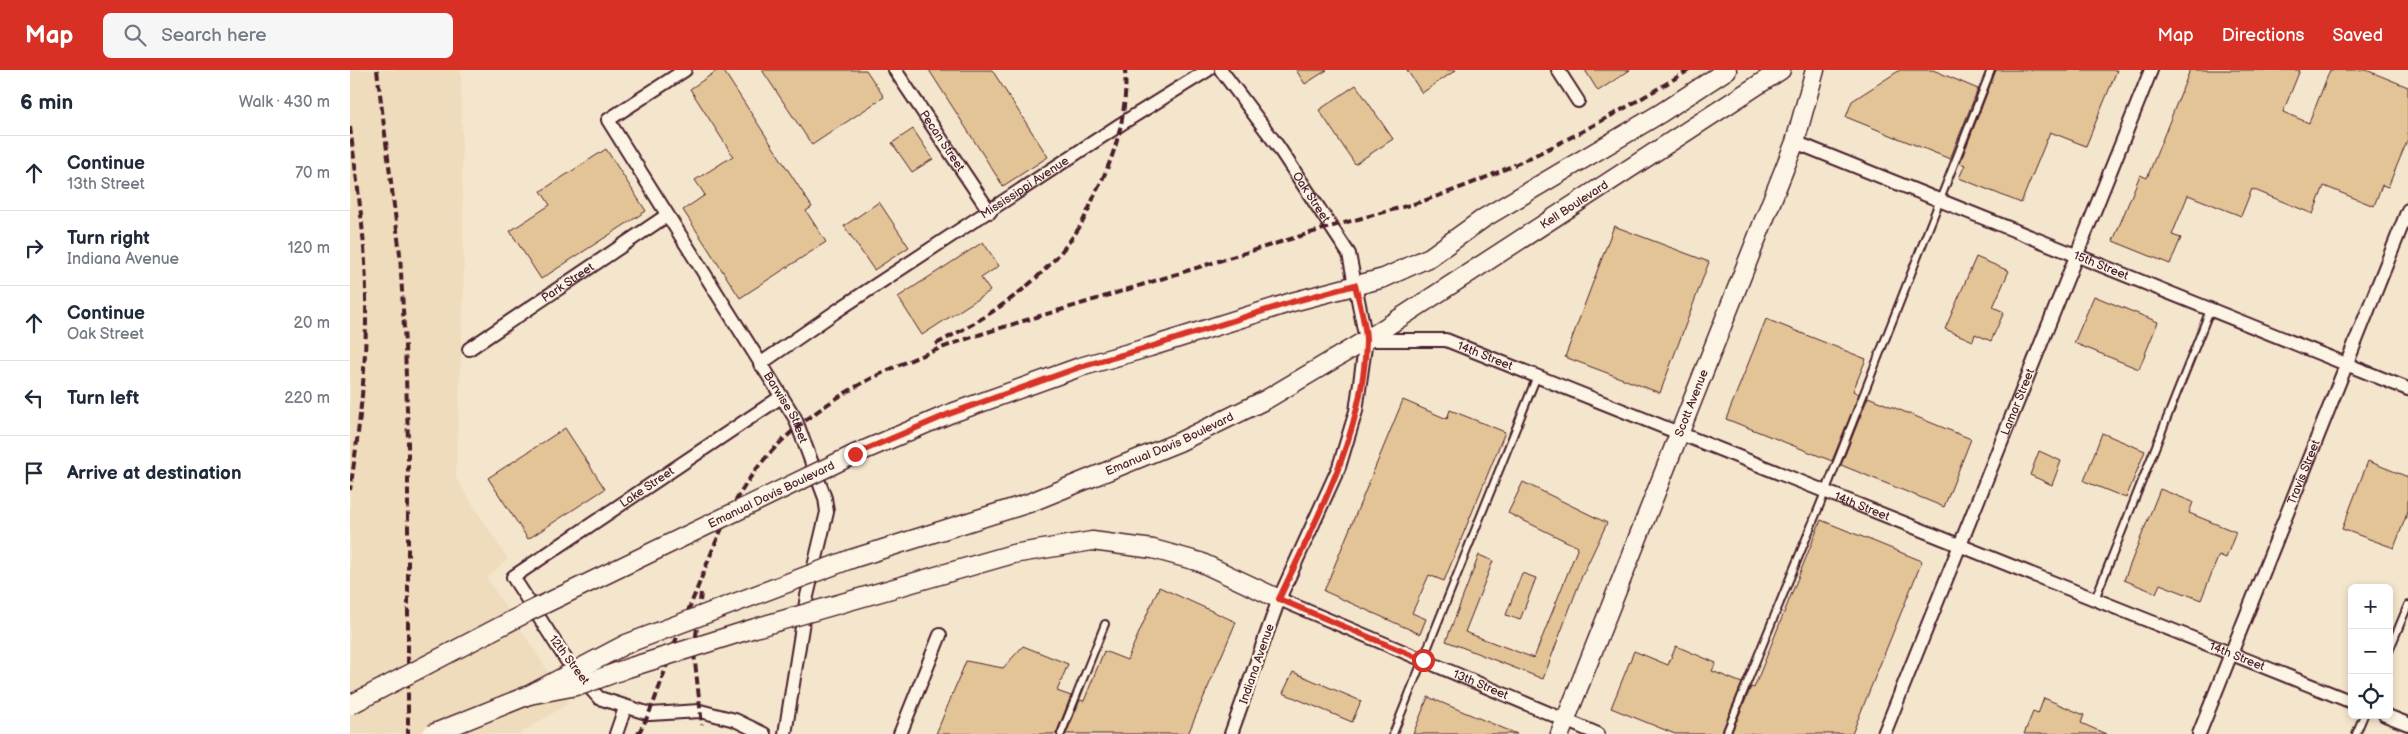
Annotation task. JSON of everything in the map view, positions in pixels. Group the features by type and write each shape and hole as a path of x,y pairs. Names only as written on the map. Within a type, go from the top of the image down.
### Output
{"main road":[{"path":"1355,285 1384,278 1430,257 1484,218 1661,113 1727,70"},
{"name":"Kell Boulevard","path":"1366,340 1781,70"},
{"name":"Scott Avenue","path":"1562,727 1681,433 1795,142 1815,70"},
{"name":"Emanual Davis Boulevard","path":"350,705 528,612 855,454 949,414 1080,367 1292,302 1355,285"},
{"name":"Emanual Davis Boulevard","path":"432,734 529,695 626,644 851,559 1029,503 1179,442 1267,399 1366,340"},
{"path":"529,695 582,685 628,668 755,628 1013,554 1092,541 1153,549 1200,562 1279,599"}],"street":[{"name":"Barwise Street","path":"685,70 608,120 666,216 795,418 825,498 827,512 806,596 785,734"},
{"name":"Pecan Street","path":"895,70 990,212"},
{"name":"Mississippi Avenue","path":"760,364 841,308 990,212 1121,124 1208,70"},
{"name":"Oak Street","path":"1221,70 1277,145 1349,254 1366,340"},
{"path":"1558,70 1578,101"},
{"name":"Lamar Street","path":"1884,734 2151,70"},
{"name":"15th Street","path":"1795,142 2408,389"},
{"name":"Travis Street","path":"2199,734 2408,210"},
{"name":"Park Street","path":"469,349 666,216"},
{"name":"14th Street","path":"1366,340 1446,340 1826,490 2348,700"},
{"name":"Indiana Avenue","path":"1231,734 1279,599 1339,466 1356,411 1366,340"},
{"name":"Lake Street","path":"512,577 781,397"},
{"name":"12th Street","path":"512,577 571,667 599,698 625,708 650,714 700,711 735,720 764,734"},
{"name":"13th Street","path":"1279,599 1423,660 1562,727 1598,734"},
{"path":"900,734 940,635"},
{"path":"616,734 625,708"},
{"path":"2393,718 2408,724"}],"lane":[{"path":"1726,734 1826,490 1938,200 1991,70"},
{"path":"2095,599 2210,310"},
{"path":"1393,734 1537,376"},
{"path":"2393,642 2408,605"},
{"path":"1061,734 1105,624"},
{"path":"2356,734 2362,719"}],"shaded area":[{"path":"350,70 461,70 464,287 456,478 508,559 487,578 569,703 519,734 350,734"}],"building":[{"path":"718,70 723,70 812,207 806,211 826,242 740,298 683,210 705,195 695,180 733,156 690,89"},
{"path":"762,70 866,70 884,97 812,145"},
{"path":"929,70 992,70 1048,157 1003,186"},
{"path":"1296,70 1327,70 1305,84"},
{"path":"1407,70 1456,70 1422,93"},
{"path":"1585,70 1630,70 1598,91"},
{"path":"1900,70 1933,70 1978,89 1950,159 1846,117 1852,101"},
{"path":"1996,70 2117,70 2086,146 2050,132 2021,203 1959,178 1965,165 1960,163"},
{"path":"2190,70 2300,70 2283,112 2309,123 2330,70 2366,70 2408,87 2408,139 2388,187 2382,185 2374,206 2324,186 2313,214 2252,189 2241,216 2188,195 2172,235 2181,238 2170,264 2113,241 2140,175 2147,178"},
{"path":"1356,85 1393,139 1355,164 1319,110"},
{"path":"913,129 933,159 912,172 892,143"},
{"path":"606,149 646,211 541,279 510,231 550,205 541,191"},
{"path":"879,202 909,247 874,270 844,226"},
{"path":"1614,226 1709,262 1660,393 1565,357"},
{"path":"983,242 999,266 981,278 990,291 922,335 898,297"},
{"path":"1976,257 2009,271 1993,307 2004,312 1991,341 1975,334 1973,341 1945,329"},
{"path":"2094,296 2158,322 2139,369 2074,343"},
{"path":"1766,319 1866,359 1853,391 1859,394 1832,461 1726,419"},
{"path":"1868,397 1971,439 1944,507 1841,465"},
{"path":"1403,400 1447,419 1450,410 1505,432 1444,581 1429,575 1412,613 1426,619 1420,634 1324,591"},
{"path":"565,428 605,489 528,539 488,478"},
{"path":"2102,433 2145,451 2126,498 2084,481"},
{"path":"2039,451 2061,461 2052,485 2030,475"},
{"path":"2368,461 2408,477 2408,511 2394,548 2342,529"},
{"path":"1523,482 1607,523 1582,576 1543,679 1446,641 1479,555 1493,561 1465,632 1534,658 1578,547 1508,513"},
{"path":"2160,489 2193,502 2189,513 2236,532 2226,558 2219,555 2201,600 2160,584 2156,593 2124,580"},
{"path":"1821,520 1922,561 1852,734 1731,734 1751,687 1754,688"},
{"path":"1522,573 1536,578 1520,620 1506,615"},
{"path":"1159,587 1236,622 1188,734 1066,734 1080,700 1084,701 1104,651 1127,660"},
{"path":"1023,646 1068,664 1057,691 1071,696 1056,734 936,734 966,661 1003,668"},
{"path":"1676,646 1716,663 1712,671 1742,683 1721,734 1675,734 1611,708 1634,651 1668,665"},
{"path":"1293,672 1361,701 1352,722 1283,693"},
{"path":"1428,697 1517,734 1413,734"},
{"path":"2044,698 2084,715 2081,723 2106,734 2024,734 2033,712 2038,714"}],"railway":[{"path":"377,70 400,254 405,346 408,440 408,734"},
{"path":"936,344 997,309 1033,281 1065,248 1079,228 1104,176 1115,147 1125,101 1125,70"},
{"path":"638,734 652,707 674,644 717,539 745,486 769,454 802,423 838,397 917,357 959,342 1458,189 1560,143 1625,108 1689,70"},
{"path":"350,127 363,233 366,276 366,321 362,394 350,490"},
{"path":"701,593 694,653 702,725"}],"route":[{"path":"855,454 949,414 1080,367 1292,302 1355,285 1366,340 1356,411 1339,466 1279,599 1423,660"}]}
